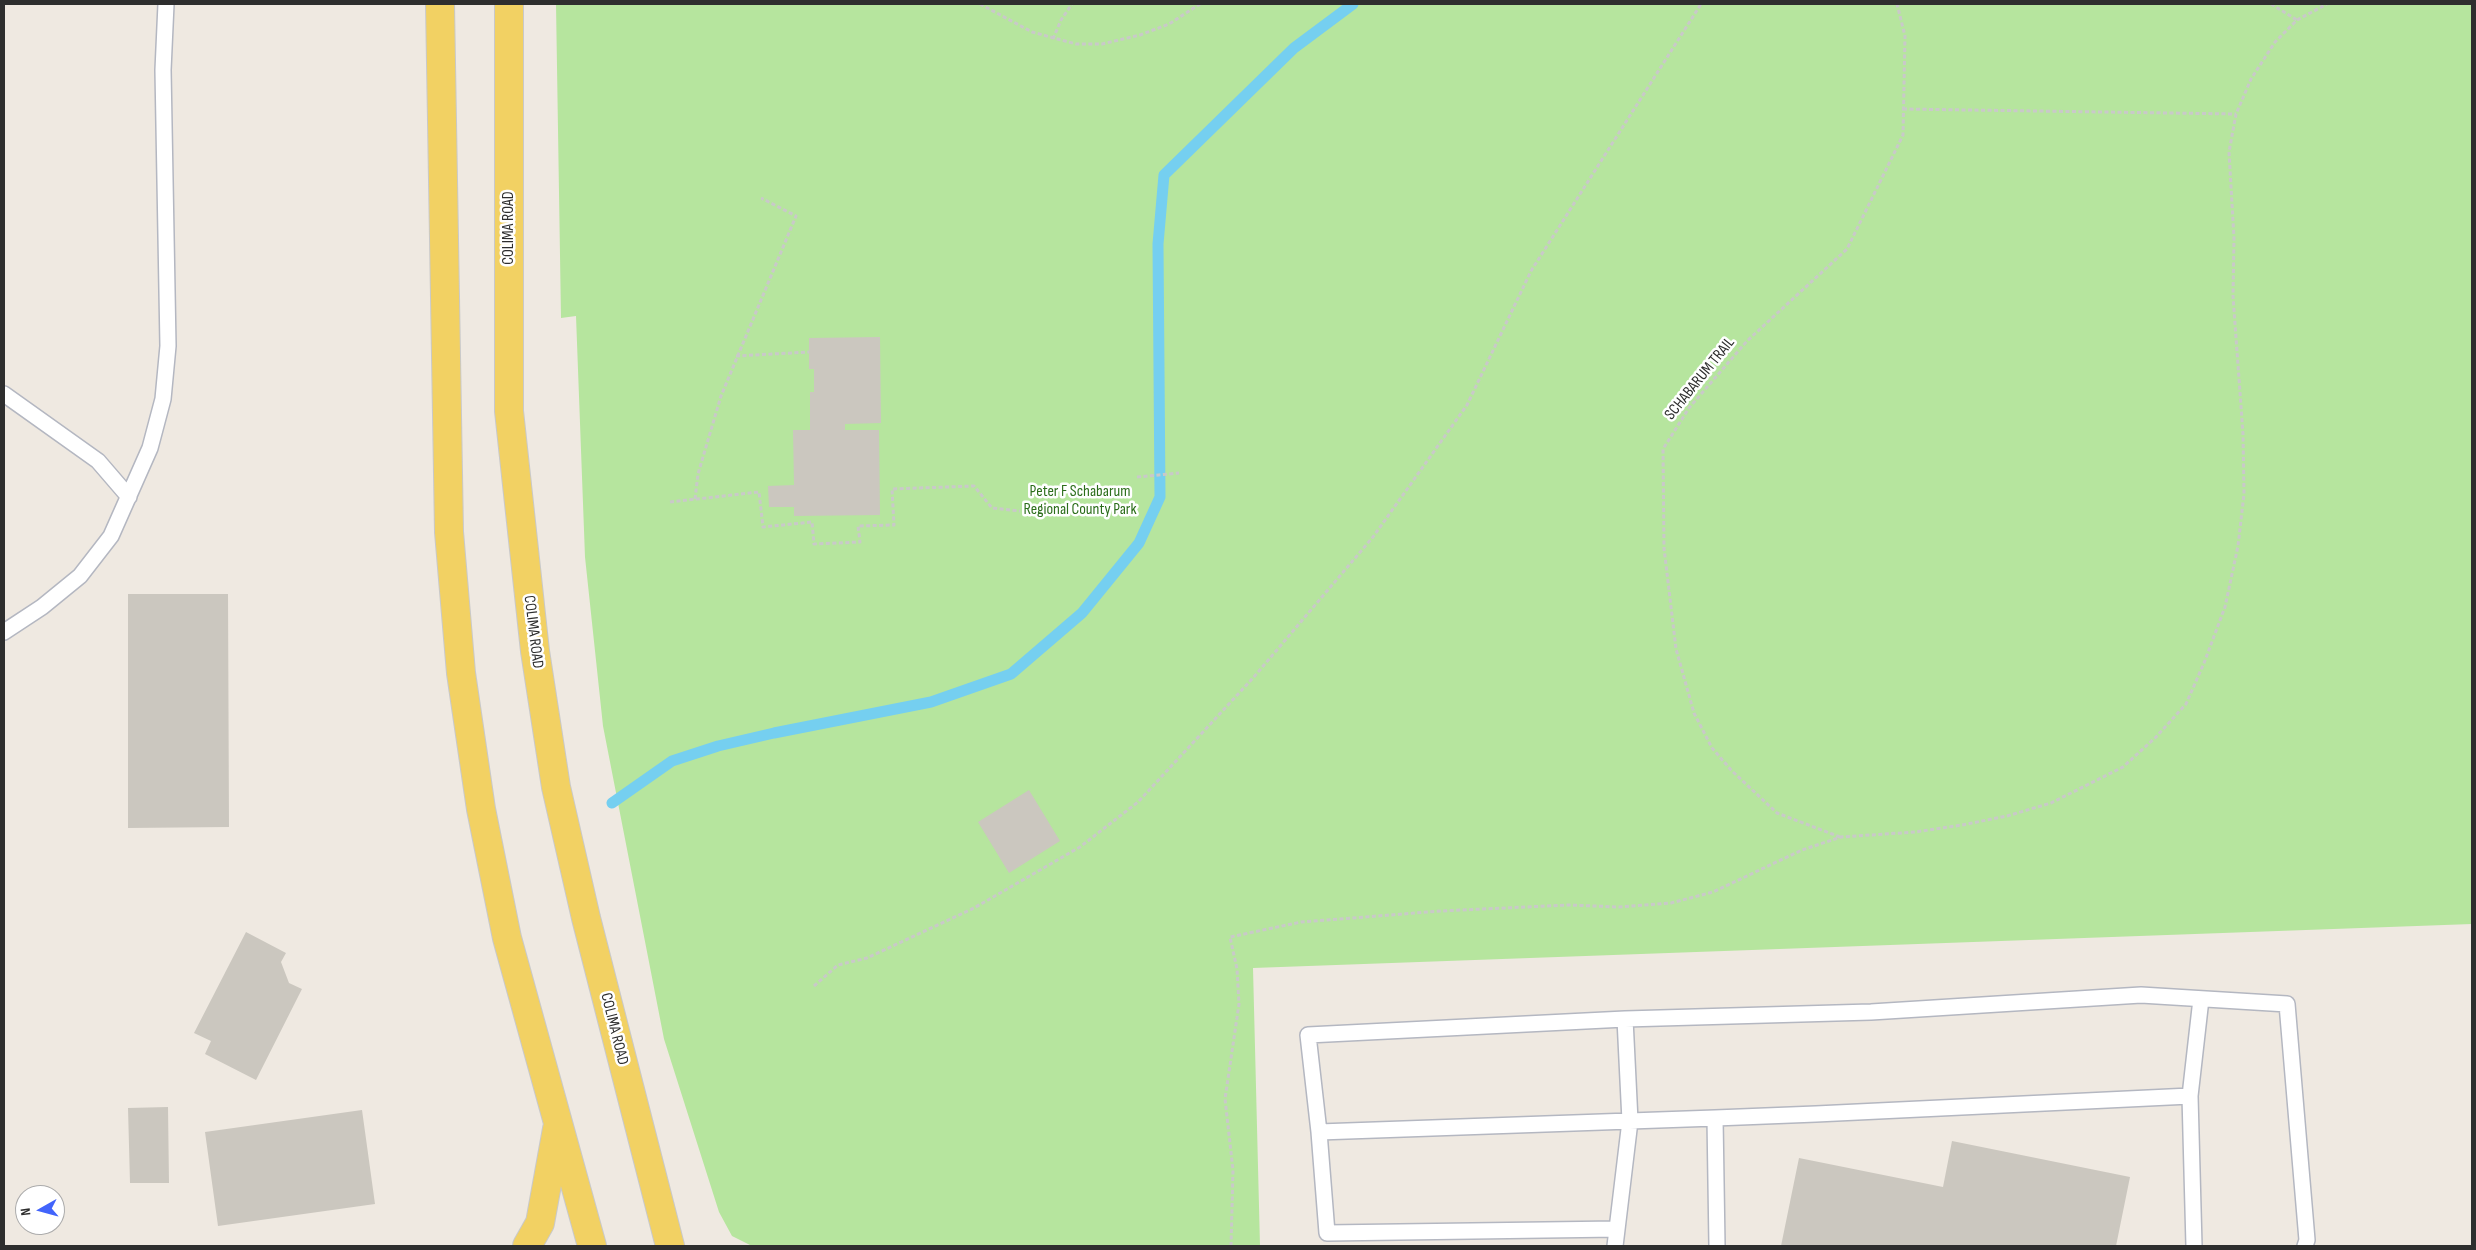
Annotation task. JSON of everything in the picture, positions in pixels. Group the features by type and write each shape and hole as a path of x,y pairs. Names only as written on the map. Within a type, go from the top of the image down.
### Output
{"main road":[{"path":"440,4 449,523 461,672 481,809 507,938 592,1246"},
{"name":"COLIMA ROAD","path":"509,4 509,411 535,651 556,787 586,918 670,1246"},
{"path":"527,1246 540,1223 558,1123"}],"lane":[{"path":"4,632 42,607 80,576 111,536 150,448 163,399 168,346 163,70 166,4"},
{"path":"4,394 98,462 129,497"},
{"path":"1617,1229 1327,1233 1319,1132 1308,1035 1626,1018 1871,1012 2141,995 2287,1004 2307,1240 2305,1246"},
{"path":"2194,1246 2190,1096 2201,999"},
{"path":"1615,1246 1630,1121 1626,1018"},
{"path":"1319,1132 1715,1118 2190,1096"},
{"path":"1715,1118 1717,1246"}],"path":[{"path":"980,4 1032,32 1076,44 1102,44 1140,35 1169,24 1200,4"},
{"path":"1053,39 1061,20 1072,4"},
{"path":"814,986 838,964 867,958 974,908 1080,847 1138,802 1253,678 1373,537 1467,405 1530,271 1701,4"},
{"name":"SCHABARUM TRAIL","path":"1841,837 1777,813 1732,771 1712,748 1694,713 1676,649 1664,548 1663,448 1689,408 1747,341 1847,249 1903,135 1905,36 1897,4"},
{"path":"2271,4 2297,20"},
{"path":"1231,1246 1234,1170 1225,1099 1239,1004 1237,969 1230,937 1301,922 1441,910 1568,905 1619,907 1671,903 1713,892 1802,850 1841,837 1915,832 1962,826 2007,816 2051,803 2123,767 2156,737 2186,704 2225,607 2238,546 2244,494 2243,434 2233,296 2234,238 2230,152 2236,114 2251,79 2275,42 2297,20 2327,4"},
{"path":"1904,109 2236,114"},
{"path":"695,499 698,474 721,396 736,356 796,216 760,198"},
{"path":"736,356 809,352"},
{"path":"1137,477 1180,473"},
{"path":"670,502 759,492 763,527 812,522 814,544 860,542 858,526 894,525 892,489 974,486 992,508 1020,511"}],"green space":[{"name":"Peter F Schabarum Regional County Park","path":"556,4 2472,4 2472,924 1253,968 1260,1246 752,1246 732,1236 719,1212 664,1039 603,726 585,557 576,316 561,318"}],"building":[{"path":"880,337 881,423 845,424 845,430 879,430 880,515 794,516 794,507 769,507 768,486 794,485 793,430 810,430 810,392 814,392 814,369 809,369 809,338"},
{"path":"128,594 228,594 229,827 128,828"},
{"path":"1029,790 1060,841 1009,873 978,822"},
{"path":"246,932 286,953 281,962 289,983 302,989 256,1080 205,1054 211,1041 194,1033"},
{"path":"168,1107 169,1183 130,1183 128,1108"},
{"path":"362,1110 375,1204 218,1226 205,1132"},
{"path":"1952,1141 2130,1177 2116,1246 1781,1246 1799,1158 1943,1187"}],"waterway":[{"path":"612,803 672,761 718,746 931,702 1011,674 1082,613 1139,543 1160,497 1158,244 1164,175 1294,48 1353,4"}]}
